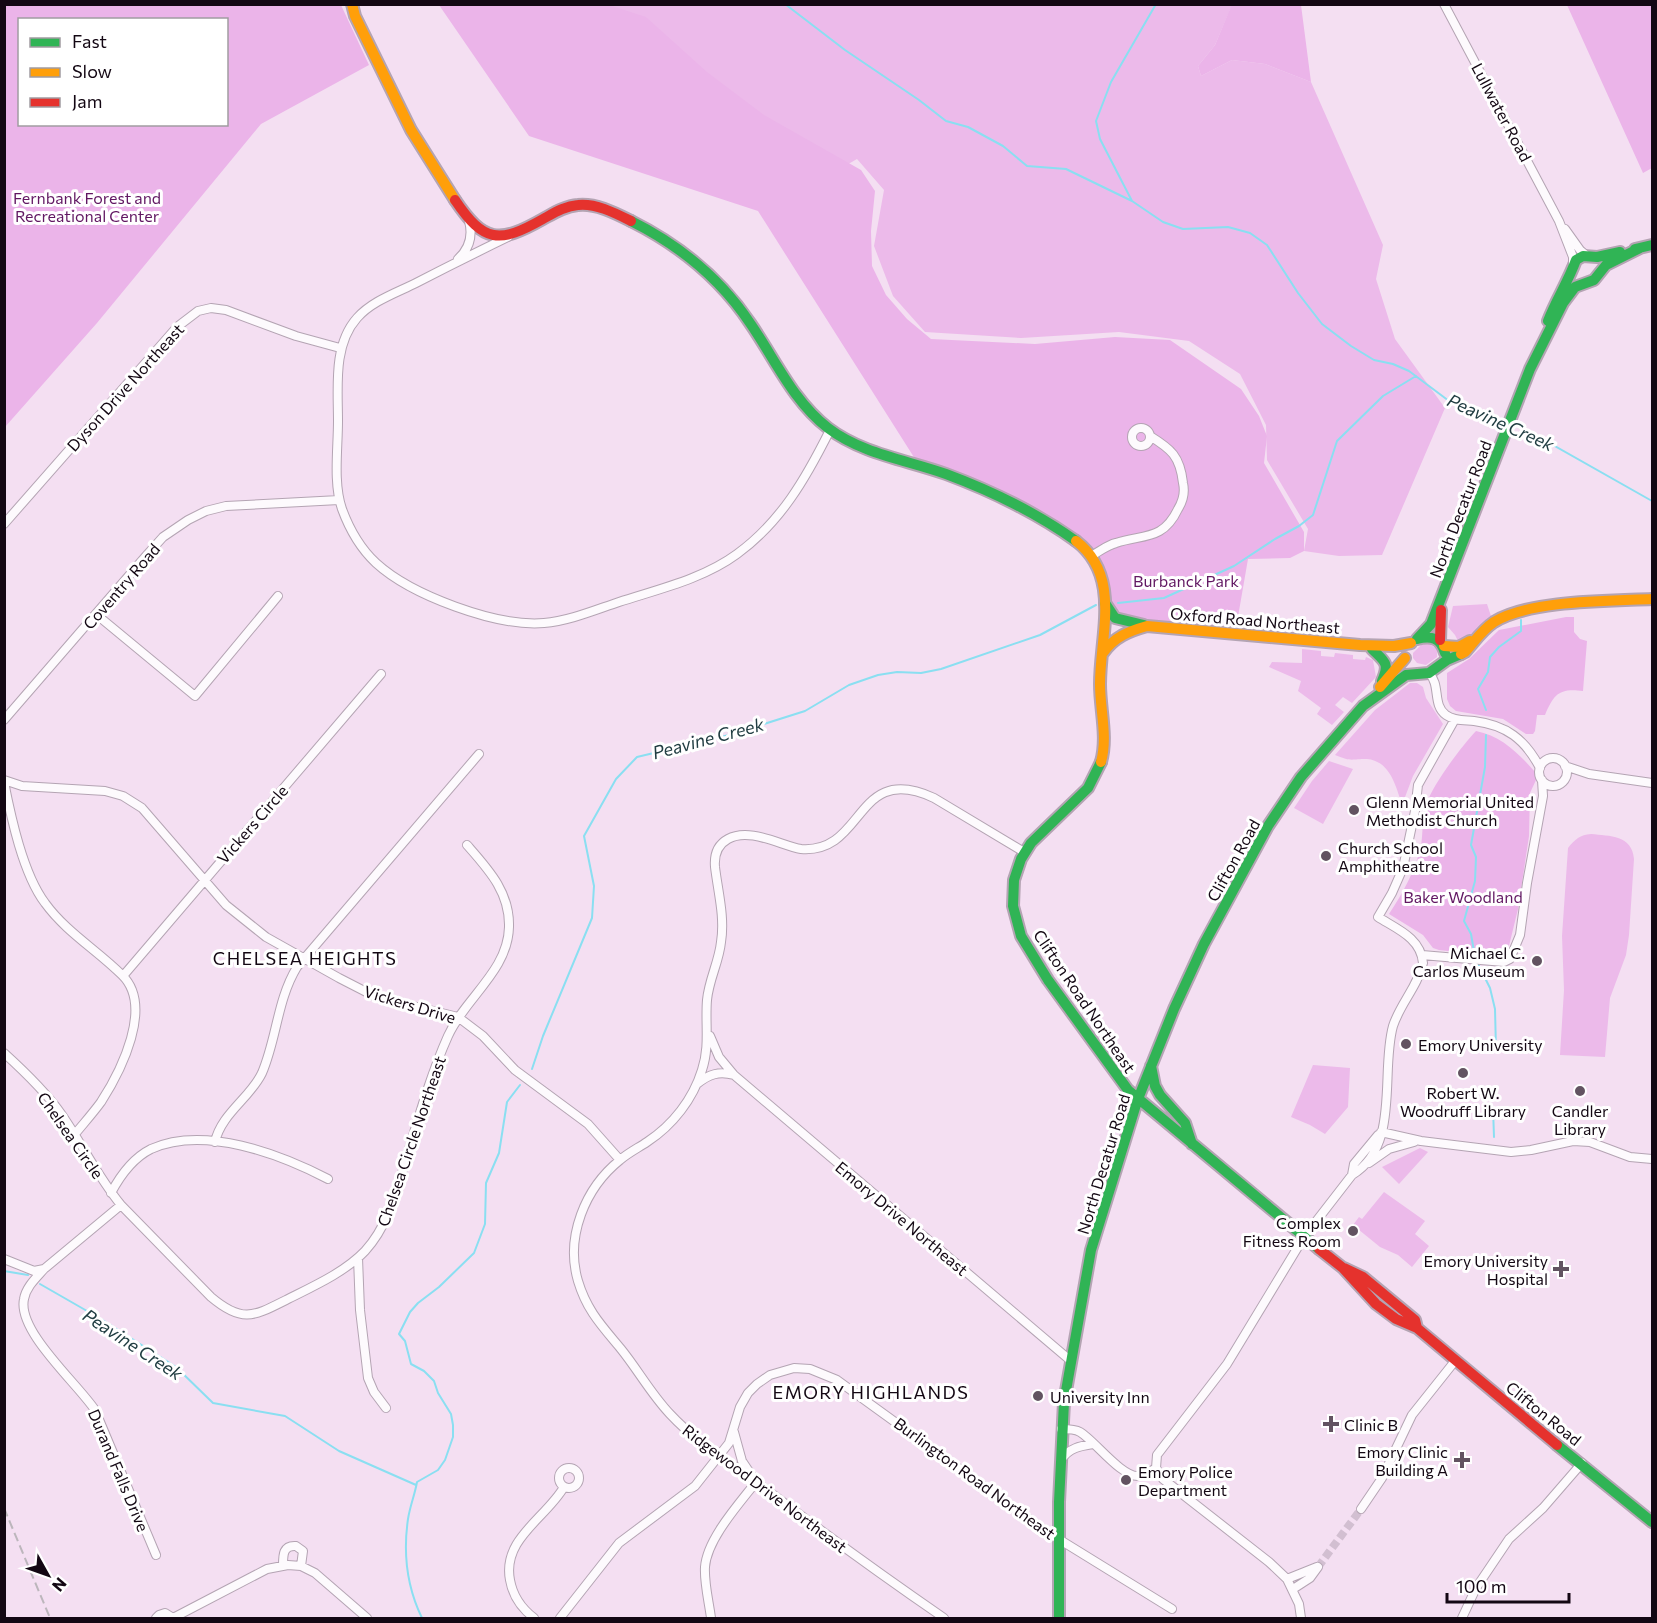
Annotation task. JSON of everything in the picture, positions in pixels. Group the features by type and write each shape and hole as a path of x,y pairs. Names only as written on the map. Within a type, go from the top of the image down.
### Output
{"main road":[{"path":"352,4 355,16 409,128 441,181 473,224 484,232 504,236 512,234"},
{"name":"Clifton Road Northeast","path":"512,234 571,206 586,205 611,211 664,238 708,272 728,294 750,323 795,393 812,414 830,430 868,450 986,490 1076,540 1091,556 1102,581 1104,600 1100,681 1104,739 1101,764 1085,790 1044,828 1024,852 1017,871 1013,894 1015,919 1024,941 1112,1071 1138,1099"},
{"name":"North Decatur Road","path":"1545,336 1550,314 1576,260 1653,244"},
{"name":"North Decatur Road","path":"1414,641 1431,624 1530,369 1545,336 1572,290 1594,280 1610,262 1640,248"},
{"path":"1589,256 1598,263 1599,273"},
{"path":"1573,269 1578,280 1586,282"},
{"name":"North Decatur Road","path":"1442,643 1440,615 1444,592"},
{"path":"1424,673 1409,667 1405,657 1406,650 1414,641 1429,636 1442,643 1459,647 1505,616 1534,608 1650,599"},
{"name":"Oxford Road Northeast","path":"1104,600 1115,618 1147,626 1360,645 1394,645 1414,641"},
{"name":"Oxford Road Northeast","path":"1103,653 1106,647 1118,637 1147,626"},
{"path":"1363,706 1401,678 1411,673 1424,673 1469,649 1486,628"},
{"path":"1442,643 1446,654 1443,663"},
{"name":"Oxford Road Northeast","path":"1360,645 1405,657"},
{"path":"1372,649 1386,663 1387,670 1378,690"},
{"path":"1363,706 1405,657"},
{"name":"Clifton Road","path":"1169,1022 1212,929 1279,808 1322,752 1363,706"},
{"name":"North Decatur Road","path":"1059,1618 1061,1429 1071,1361 1096,1231 1138,1099 1169,1022"},
{"path":"1151,1066 1155,1086 1185,1123 1192,1144"},
{"path":"1138,1099 1343,1268 1356,1286 1404,1325 1417,1328 1455,1361"},
{"path":"1152,1111 1218,1166"},
{"name":"Clifton Road","path":"1455,1361 1653,1522"}],"street":[{"name":"Lullwater Road","path":"1444,4 1559,220 1580,250 1589,256"},
{"path":"450,266 468,248 470,227 465,214"},
{"name":"Lullwater Road","path":"1559,220 1573,257 1573,269"},
{"path":"512,234 368,308 355,320 340,348 339,500 350,528 365,551 378,564 411,587 484,615 522,623 544,623 581,615 683,582 710,571 736,555 761,534 784,509 804,479 830,430"},
{"name":"Dyson Drive Northeast","path":"4,524 177,327 198,311 211,308 226,310 296,336 340,348"},
{"path":"1091,556 1115,543 1153,535 1167,526 1182,503 1184,489 1182,472 1176,458 1170,449 1150,436"},
{"name":"Coventry Road","path":"4,720 163,537 188,520 206,511 226,506 339,500"},
{"path":"97,615 195,696 278,596"},
{"path":"1422,955 1507,961 1520,935 1543,796 1540,768 1532,753 1509,731 1489,723 1446,716 1438,705 1435,681 1424,673"},
{"name":"Vickers Circle","path":"123,976 381,674"},
{"path":"1361,1170 1373,1154 1385,1120 1392,1029 1422,969 1422,955 1416,942 1378,916 1403,868 1418,785 1455,719"},
{"path":"215,1142 220,1126 242,1102 261,1073 282,1000 293,973 479,754"},
{"path":"1540,768 1545,760 1553,758 1560,760 1565,766 1566,773 1563,780"},
{"path":"1565,766 1589,774 1653,783"},
{"path":"1543,796 1552,786 1563,780 1589,774"},
{"path":"1542,780 1552,786"},
{"path":"4,781 27,868 38,892 67,927 123,976 132,988 135,1001 137,1011 134,1026 122,1060 107,1092 75,1134"},
{"name":"Vickers Drive","path":"4,781 22,786 89,789 123,796 149,816 226,905 245,922 303,959 376,997 458,1017 483,1036 515,1070 588,1124 620,1160"},
{"name":"Ridgewood Drive Northeast","path":"944,1618 825,1535 693,1436 662,1405 596,1320 582,1294 577,1278 574,1251 581,1214 597,1185 620,1160 663,1130 679,1113 696,1085 706,1053 710,981 720,948 722,930 715,862 717,850 726,840 742,835 788,846 818,848 843,836 873,799 889,791 906,790 934,798 1024,852"},
{"name":"Chelsea Circle Northeast","path":"111,1192 121,1205 212,1297 226,1309 238,1315 249,1315 269,1308 304,1291 358,1258 372,1243 387,1217 438,1061 450,1032 458,1017 498,963 506,945 509,926 507,905 502,889 467,844"},
{"name":"Emory Drive Northeast","path":"707,1023 715,1050 734,1075 1071,1361"},
{"name":"Chelsea Circle","path":"4,1053 38,1086 60,1112 111,1192"},
{"path":"696,1085 713,1074 721,1072 734,1075"},
{"path":"1381,1132 1421,1141 1511,1152 1573,1141 1590,1142 1630,1157 1653,1159"},
{"path":"1352,1175 1354,1164 1381,1132"},
{"path":"111,1192 130,1166 151,1149 182,1140 231,1144 285,1158 328,1179"},
{"path":"1300,1618 1299,1604 1287,1579 1269,1562 1163,1479 1156,1468 1156,1455 1227,1364 1300,1233 1352,1175 1389,1149 1421,1141"},
{"name":"Durand Falls Drive","path":"121,1205 44,1269 26,1292 23,1307 25,1318 36,1339 95,1410 156,1556"},
{"path":"358,1258 360,1310 368,1378 374,1392 386,1408"},
{"path":"4,1259 34,1271 44,1269"},
{"path":"1361,1509 1382,1478 1412,1416 1455,1361"},
{"name":"Burlington Road Northeast","path":"560,1618 619,1543 691,1491 729,1443 737,1413 744,1400 763,1379 777,1372 794,1368 823,1373 861,1396 1059,1539 1172,1609"},
{"path":"1061,1429 1077,1430 1132,1475 1138,1476 1156,1468"},
{"path":"711,1618 705,1575 707,1557 716,1537 756,1482 742,1461 734,1431"},
{"path":"1060,1461 1065,1454 1076,1447 1093,1444"},
{"path":"1462,1618 1479,1584 1509,1539 1543,1508 1582,1463"},
{"path":"534,1618 522,1608 513,1594 509,1577 511,1558 519,1540 553,1503 564,1487"},
{"path":"282,1565 284,1552 289,1546 296,1546 300,1547 303,1553 301,1566"},
{"path":"156,1618 165,1613 173,1618 259,1573 282,1565 301,1566 323,1578 367,1618"},
{"path":"1287,1579 1318,1567 1310,1578 1293,1589"}],"shaded area":[{"path":"459,5 1232,5 1215,45 1198,66 1201,76 1232,60 1265,64 1311,82 1383,245 1376,279 1395,339 1445,408 1382,555 1339,556 1304,551 1308,529 1267,460 1266,425 1240,374 1189,341 1119,332 1021,338 925,332 893,296 874,246 884,190 857,159 819,181"},
{"path":"1487,604 1491,616 1459,643 1448,627 1453,606"},
{"path":"1428,643 1437,649 1437,657 1426,665 1417,663 1413,658 1413,653 1421,645"},
{"path":"1302,649 1321,651 1321,656 1334,657 1335,653 1353,655 1353,659 1365,660 1366,657 1373,660 1376,677 1352,703 1343,697 1335,705 1344,712 1332,725 1317,714 1321,708 1298,691 1301,681 1269,667 1272,662 1302,663"},
{"path":"1410,683 1417,683 1423,687 1426,698 1443,724 1413,776 1402,805 1391,776 1381,764 1367,759 1348,759 1335,755 1375,710"},
{"path":"1329,761 1353,769 1323,824 1294,808"},
{"path":"1591,834 1612,836 1625,841 1634,859 1629,935 1626,955 1610,998 1605,1057 1560,1055 1564,990 1562,936 1568,848 1578,838"},
{"path":"1313,1065 1350,1068 1348,1107 1325,1134 1291,1117"},
{"path":"1420,1148 1428,1152 1399,1184 1382,1167"},
{"path":"1384,1192 1425,1221 1415,1234 1429,1246 1412,1267 1398,1255 1380,1247 1353,1225 1359,1217 1362,1219"}],"green space":[{"name":"Fernbank Forest and Recreational Center","path":"5,4 341,5 369,65 261,124 97,323 5,427"},
{"path":"1232,4 1301,5 1311,82 1265,64 1232,60 1201,76 1198,66 1215,45"},
{"name":"Burbanck Park","path":"439,5 609,5 646,17 707,72 764,115 861,170 875,191 871,231 872,266 886,295 907,319 931,339 1035,344 1115,337 1170,340 1241,389 1259,416 1267,436 1264,463 1304,532 1304,551 1290,558 1248,559 1235,634 1122,616 1113,612 1097,570 1067,538 1000,495 917,462 758,211 529,136"},
{"path":"1567,5 1652,5 1652,168 1643,173"},
{"path":"1574,617 1574,632 1580,639 1587,641 1583,691 1558,694 1545,715 1537,715 1533,734 1526,734 1503,719 1456,711 1450,706 1447,699 1447,673 1469,659 1499,630"},
{"name":"Baker Woodland","path":"1476,731 1502,741 1536,773 1536,780 1530,793 1529,836 1518,909 1508,950 1498,957 1433,948 1423,935 1389,914 1412,873 1421,846 1423,820 1430,796 1448,766"}],"waterway":[{"path":"785,4 845,50 946,121 968,127 1003,146 1027,166 1066,169 1132,201 1163,222 1183,229 1228,227 1250,233 1267,245 1298,293 1322,324 1351,346 1374,360 1393,364 1409,371 1449,401 1507,422"},
{"path":"1132,201 1100,139 1096,121 1111,82 1156,4"},
{"name":"Peavine Creek","path":"1118,603 1164,598 1234,566 1299,526 1313,515 1337,441 1383,396 1416,376"},
{"name":"Peavine Creek","path":"1512,424 1652,501"},
{"name":"Peavine Creek","path":"532,1069 543,1036 592,918 594,886 584,836 616,779 637,757 729,735 805,711 849,685 878,675 897,672 921,673 941,669 1040,635 1096,605"},
{"path":"1486,710 1478,689 1488,672 1490,657 1499,647 1521,631 1521,620"},
{"path":"1475,957 1471,934 1464,921 1475,881 1476,857 1471,845 1485,767 1486,735"},
{"path":"1477,962 1490,988 1495,1009 1496,1049"},
{"name":"Peavine Creek","path":"422,1618 407,1570 408,1519 417,1482 438,1470 445,1460 453,1437 453,1425 451,1414 438,1393 434,1381 424,1371 411,1364 405,1341 399,1334 410,1312 418,1303 439,1287 474,1253 485,1224 486,1183 499,1153 507,1102 520,1085"},
{"path":"1493,1108 1494,1137"},
{"name":"Peavine Creek","path":"4,1271 28,1275"},
{"name":"Peavine Creek","path":"40,1284 101,1319 176,1367 213,1403 285,1416 339,1451 416,1485"}],"tunnel":[{"path":"1318,1567 1361,1509"}],"railway":[{"path":"4,1508 50,1618"}],"traffic: fast":[{"path":"631,221 682,252 726,291 750,323 785,379 805,405 828,428 841,437 870,450 979,487 1030,512 1076,541"},
{"path":"1635,249 1652,245"},
{"path":"1417,639 1431,624 1530,369 1563,303 1575,287 1594,280 1606,265 1640,248"},
{"path":"1548,321 1576,260 1583,256 1597,257 1620,252"},
{"path":"1105,603 1115,618 1144,625"},
{"path":"1417,639 1427,637 1435,639 1441,644 1445,653"},
{"path":"1372,649 1386,666 1382,681"},
{"path":"1141,1102 1138,1099 1174,1009 1204,944 1268,826 1301,777 1363,706 1406,675 1429,673 1447,660 1461,654"},
{"path":"1101,762 1088,788 1031,843 1021,859 1014,880 1013,906 1021,936 1048,980 1128,1090 1319,1249"},
{"path":"1151,1066 1155,1086 1185,1123 1192,1144"},
{"path":"1059,1618 1059,1502 1064,1402 1091,1250 1139,1095"},
{"path":"1557,1445 1652,1522"}],"traffic: slow":[{"path":"352,4 355,16 411,130 455,200"},
{"path":"1076,541 1090,555 1099,571 1104,589 1105,626 1100,684 1104,743 1101,762"},
{"path":"1461,654 1494,622 1528,609 1593,601 1652,599"},
{"path":"1103,653 1122,635 1147,626 1360,645 1394,646 1411,643"},
{"path":"1444,646 1459,647 1470,641"},
{"path":"1380,687 1405,658"}],"traffic: jam":[{"path":"455,200 475,225 493,235 515,233 560,210 578,205 598,207 631,221"},
{"path":"1440,640 1441,610"},
{"path":"1319,1249 1343,1268 1376,1304 1396,1319 1417,1328"},
{"path":"1344,1268 1363,1277 1415,1320 1417,1328 1557,1445"}],"place":[{"name":"Glenn Memorial United Methodist Church","path":"1354,810"},
{"name":"Church School Amphitheatre","path":"1326,856"},
{"name":"Michael C. Carlos Museum","path":"1537,961"},
{"name":"Emory University","path":"1406,1044"},
{"name":"Robert W. Woodruff Library","path":"1463,1073"},
{"name":"Candler Library","path":"1580,1091"},
{"name":"Complex Fitness Room","path":"1353,1231"},
{"name":"Emory University Hospital","path":"1561,1269"},
{"name":"University Inn","path":"1038,1396"},
{"name":"Clinic B","path":"1331,1424"},
{"name":"Emory Clinic Building A","path":"1462,1460"},
{"name":"Emory Police Department","path":"1126,1480"}],"district":[{"name":"CHELSEA HEIGHTS","path":"305,958"},
{"name":"EMORY HIGHLANDS","path":"871,1392"}]}
